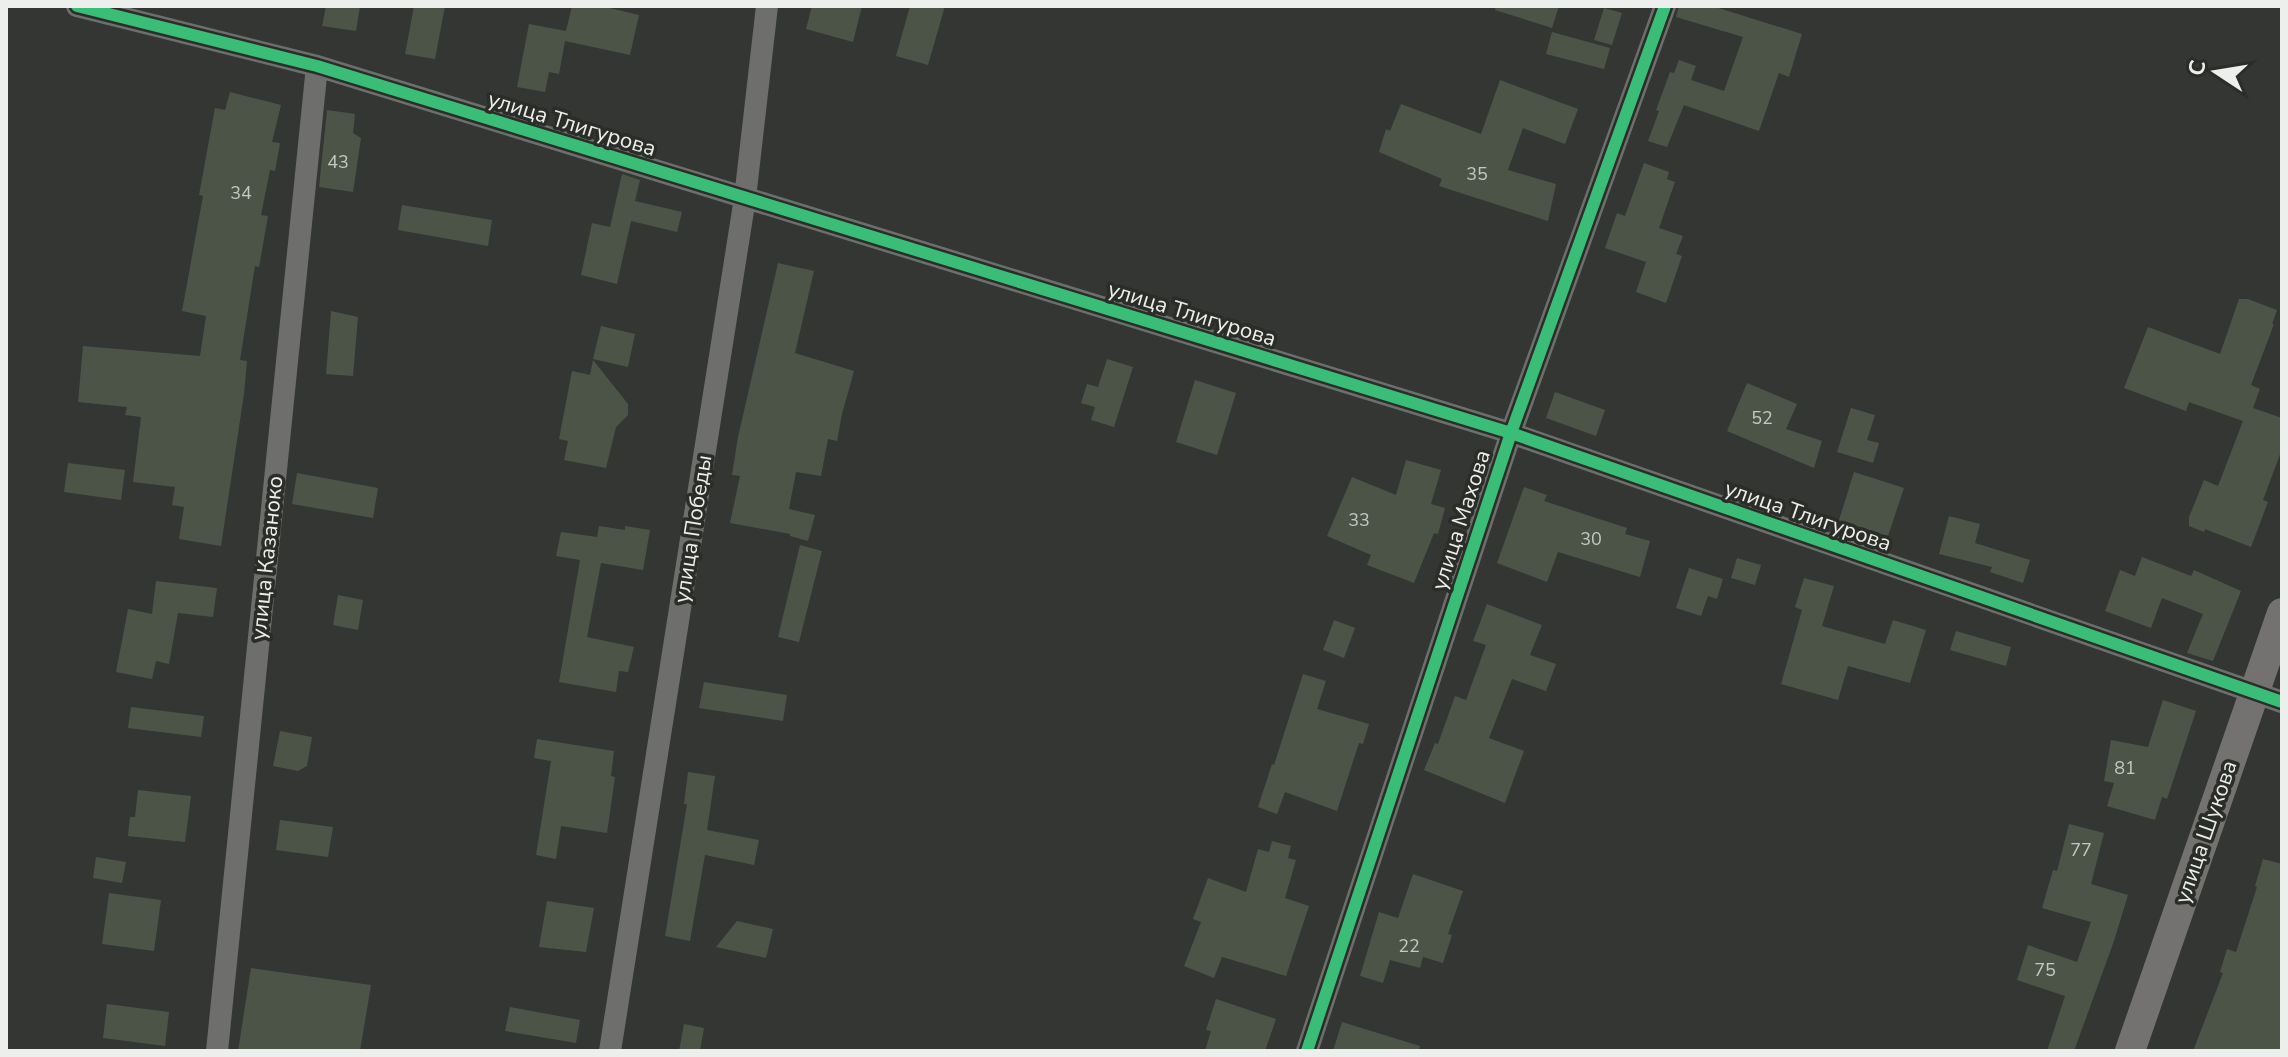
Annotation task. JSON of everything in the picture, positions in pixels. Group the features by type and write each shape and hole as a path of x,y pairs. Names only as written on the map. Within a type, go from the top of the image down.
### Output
{"main road":[{"name":"улица Шукова","path":"2130,1051 2268,697 2282,613"}],"street":[{"name":"улица Тлигурова","path":"77,6 317,66 1511,433 2268,697"},
{"name":"улица Победы","path":"610,1051 745,198 767,6"},
{"name":"улица Махова","path":"1307,1051 1511,433 1665,6"},
{"name":"улица Казаноко","path":"217,1051 317,66"}],"building":[{"path":"326,6 360,6 356,31 322,26"},
{"path":"414,6 445,6 435,59 405,54"},
{"path":"572,6 601,6 639,15 630,55 565,41 559,74 549,72 545,92 517,87 529,24 566,31"},
{"path":"812,6 862,6 853,42 806,29"},
{"path":"910,6 945,6 928,65 896,56"},
{"path":"1496,6 1559,6 1552,28 1495,10"},
{"path":"1679,6 1712,6 1802,34 1789,77 1779,73 1759,131 1684,105 1667,147 1648,141 1670,72 1674,73 1679,60 1696,66 1691,80 1724,91 1743,37 1676,17"},
{"path":"1604,8 1622,13 1612,45 1594,40"},
{"path":"1552,32 1610,48 1604,69 1546,54"},
{"path":"1500,80 1578,109 1565,144 1523,128 1508,170 1556,184 1548,221 1439,186 1442,179 1379,152 1386,129 1390,131 1401,104 1481,134"},
{"path":"230,92 281,105 272,142 280,143 275,171 270,170 261,215 268,216 259,267 255,266 240,360 247,361 244,394 221,546 179,539 184,507 172,505 175,487 133,482 141,417 125,415 127,407 78,402 83,346 200,356 206,316 182,311 215,108 225,110"},
{"path":"327,110 355,114 353,133 361,138 353,192 319,187"},
{"path":"1644,163 1669,172 1667,179 1675,182 1659,228 1683,236 1676,254 1682,256 1666,303 1636,292 1646,262 1605,248 1617,213 1625,216"},
{"path":"622,174 640,180 635,201 682,212 677,232 631,221 617,284 581,275 592,223 610,227"},
{"path":"402,205 492,220 488,246 398,230"},
{"path":"778,263 814,271 795,353 854,371 837,441 828,439 821,476 796,472 789,509 815,515 808,541 790,534 730,523 740,476 732,475 738,437"},
{"path":"2239,299 2248,299 2277,310 2251,385 2260,389 2253,408 2282,418 2282,449 2263,500 2268,502 2251,547 2189,526 2189,517 2204,480 2218,486 2243,421 2189,402 2186,411 2124,388 2148,327 2220,354"},
{"path":"331,311 358,317 353,376 326,374"},
{"path":"601,326 635,334 628,367 593,359"},
{"path":"1107,359 1133,367 1114,427 1091,420 1095,407 1081,403 1087,384 1098,387"},
{"path":"593,360 628,404 628,415 616,427 606,468 564,460 568,441 559,439 572,371 590,375"},
{"path":"1195,380 1236,393 1217,455 1176,442"},
{"path":"1747,383 1797,404 1786,429 1822,441 1814,468 1727,431"},
{"path":"1555,392 1605,410 1596,436 1546,418"},
{"path":"1851,408 1875,415 1867,440 1879,443 1873,463 1837,452"},
{"path":"1406,460 1441,470 1431,504 1445,508 1438,534 1434,533 1414,583 1367,565 1371,555 1327,536 1352,477 1396,495"},
{"path":"68,463 125,470 121,500 64,492"},
{"path":"1854,472 1904,488 1888,536 1839,520"},
{"path":"297,473 378,488 373,518 292,504"},
{"path":"1524,487 1547,495 1544,501 1627,528 1625,534 1650,541 1640,577 1558,552 1547,582 1497,563"},
{"path":"1949,516 1980,524 1975,543 2030,560 2023,583 1990,572 1992,567 1939,554"},
{"path":"599,526 650,530 643,570 601,563 587,637 634,647 628,672 619,671 616,692 559,682 580,560 556,556 561,532 597,537"},
{"path":"800,545 822,551 799,642 778,637"},
{"path":"2142,557 2191,576 2194,570 2241,591 2213,661 2187,653 2203,614 2162,598 2151,628 2105,611 2120,570 2135,576"},
{"path":"1737,558 1761,565 1755,585 1731,578"},
{"path":"1689,568 1723,579 1717,599 1708,596 1701,616 1676,608"},
{"path":"1804,578 1834,586 1822,626 1885,644 1893,620 1926,630 1910,683 1848,666 1838,700 1781,684 1802,610 1795,607"},
{"path":"156,581 217,588 213,617 178,613 169,664 156,661 152,679 116,672 128,609 152,614"},
{"path":"338,595 363,600 358,630 333,625"},
{"path":"1487,604 1542,625 1530,655 1556,664 1546,691 1512,679 1489,738 1524,751 1505,803 1424,770 1435,743 1438,744 1455,696 1466,700 1486,645 1473,641"},
{"path":"1334,620 1355,628 1344,658 1323,650"},
{"path":"1956,631 2011,647 2006,666 1950,650"},
{"path":"1303,674 1326,681 1317,709 1369,724 1363,744 1359,743 1337,811 1285,792 1277,814 1258,807"},
{"path":"704,682 787,695 783,721 699,708"},
{"path":"2163,700 2196,711 2167,799 2162,797 2155,820 2107,806 2114,783 2104,781 2111,740 2148,747"},
{"path":"131,707 204,716 201,737 128,728"},
{"path":"280,731 312,737 307,766 298,771 273,766"},
{"path":"537,739 614,751 611,776 615,777 607,833 561,826 556,859 536,855 551,761 534,758"},
{"path":"688,772 715,776 707,830 759,840 754,865 705,855 690,941 665,936 687,804 684,804"},
{"path":"138,790 191,796 185,842 128,836 130,817 135,817"},
{"path":"280,820 333,827 328,857 276,850"},
{"path":"2069,824 2104,833 2091,884 2128,895 2074,1051 2047,1051 2065,996 2017,980 2028,945 2077,962 2091,922 2042,908 2053,870 2057,871"},
{"path":"1272,841 1291,846 1288,858 1296,860 1285,898 1309,906 1286,976 1222,957 1214,978 1184,966 1201,922 1193,919 1208,878 1246,892 1258,849 1269,852"},
{"path":"96,857 126,862 122,883 93,878"},
{"path":"2263,859 2282,864 2282,1051 2193,1051 2223,973 2220,972 2227,949 2236,952"},
{"path":"1413,874 1463,891 1448,934 1452,935 1443,963 1423,957 1420,968 1390,960 1383,983 1360,976 1379,912 1398,918"},
{"path":"109,893 161,900 154,951 102,944"},
{"path":"547,901 594,908 586,952 539,947"},
{"path":"737,921 773,929 766,958 716,947"},
{"path":"251,968 371,985 360,1051 238,1051"},
{"path":"1216,999 1276,1019 1265,1051 1205,1051 1211,1031 1206,1030"},
{"path":"107,1004 169,1012 165,1046 103,1038"},
{"path":"510,1007 580,1020 576,1043 505,1031"},
{"path":"1342,1022 1420,1046 1419,1051 1333,1051"},
{"path":"684,1024 704,1028 700,1051 679,1051"}],"cycle path":[{"path":"77,6 317,66 1511,433 2282,702"},
{"path":"1307,1051 1511,433 1665,6"}]}
